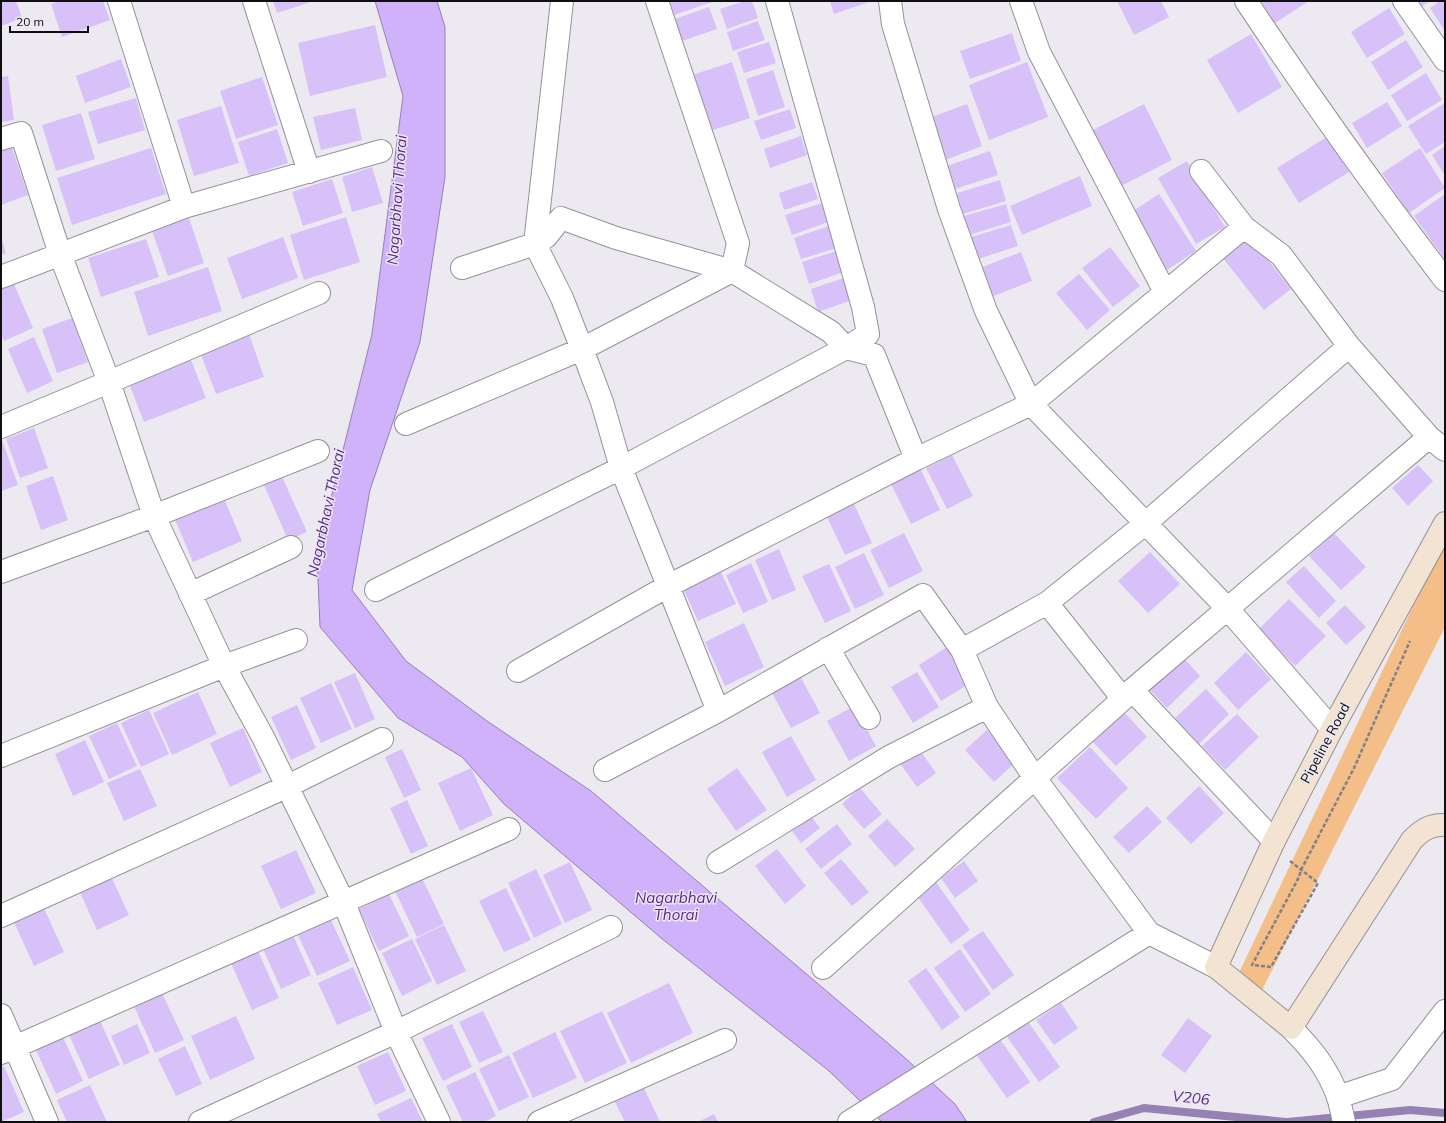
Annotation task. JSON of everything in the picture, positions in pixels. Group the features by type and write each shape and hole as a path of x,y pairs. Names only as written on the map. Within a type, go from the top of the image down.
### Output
{"main road":[{"name":"Pipeline Road","path":"1216,967 1274,841 1332,729 1445,523"},
{"path":"1216,967 1291,1028 1412,840 1422,830 1437,825 1445,825"}],"street":[{"path":"119,1 184,207"},
{"path":"254,1 309,172"},
{"path":"562,1 535,244 562,298 582,349 602,402 621,468 718,711"},
{"path":"657,1 738,243 732,271"},
{"path":"376,590 621,468 846,348 868,334 863,307 777,1"},
{"path":"890,1 893,24 949,209 986,311 1032,404 1227,608 1332,729"},
{"path":"1022,1 1039,52 1165,292"},
{"path":"1246,1 1310,98 1445,280"},
{"path":"1404,1 1445,60"},
{"path":"1,139 21,132 60,254 109,382 154,516 224,666 263,738 344,902 396,1032 439,1122"},
{"path":"1,277 184,207 381,151"},
{"path":"823,968 1127,695 1227,608 1437,444 1349,346 1281,255 1244,227 1202,171"},
{"path":"462,268 535,244 546,237 561,218 616,238 732,271 831,332 846,348 874,355 916,459"},
{"path":"518,671 668,586 916,459 1032,404 1244,227"},
{"path":"406,424 582,349 732,271"},
{"path":"1,426 319,293"},
{"path":"962,650 1047,603 1146,523 1349,346"},
{"path":"1,572 154,516 318,451"},
{"path":"190,594 291,548"},
{"path":"605,770 718,711 923,595 962,650 987,707 1035,778 1149,933 1216,967"},
{"path":"1047,603 1127,695 1274,841"},
{"path":"1,756 224,666 296,640"},
{"path":"828,648 869,718"},
{"path":"718,862 889,757 987,707"},
{"path":"1,916 286,787 382,739"},
{"path":"8,1050 509,829"},
{"path":"200,1122 396,1032 611,927"},
{"path":"855,1119 1149,933"},
{"path":"1291,1028 1312,1049 1324,1066 1332,1081 1341,1108 1392,1079 1445,1011"},
{"path":"1,1015 8,1050 48,1122"},
{"path":"539,1122 725,1040"}],"path":[{"path":"1301,870 1318,883 1271,967 1252,965 1301,870 1354,768 1411,640"}],"shaded area":[{"path":"1445,539 1445,627 1262,990 1237,977"}],"water":[{"name":"Nagarbhavi Thorai","path":"375,1 437,1 445,27 445,177 420,342 370,490 352,590 406,661 487,721 591,791 903,1056 955,1104 967,1122 882,1122 829,1071 661,938 504,804 462,757 398,718 320,627 317,554 372,334 403,96"}],"building":[{"path":"1,1 16,1 22,18 1,26"},
{"path":"60,1 103,1 110,20 62,37 51,4"},
{"path":"273,1 314,1 277,13"},
{"path":"670,1 711,1 712,2 674,15"},
{"path":"745,1 752,1 758,18 727,29 720,9"},
{"path":"830,1 872,1 834,14"},
{"path":"1117,1 1161,1 1169,17 1134,35"},
{"path":"1261,1 1309,1 1275,23"},
{"path":"1417,1 1430,1 1421,7"},
{"path":"1440,1 1445,1 1445,31 1430,8"},
{"path":"709,7 717,29 679,42 672,20"},
{"path":"1389,8 1405,34 1367,58 1351,32"},
{"path":"758,21 765,40 733,51 727,32"},
{"path":"375,25 387,77 310,96 298,43"},
{"path":"1012,33 1021,61 970,79 960,51"},
{"path":"1251,34 1282,87 1238,113 1207,60"},
{"path":"1406,40 1423,67 1388,90 1371,62"},
{"path":"769,42 776,63 744,73 737,52"},
{"path":"121,59 131,87 85,103 76,76"},
{"path":"732,62 750,118 710,131 692,75"},
{"path":"1027,62 1048,117 989,140 969,85"},
{"path":"773,70 785,107 758,116 746,79"},
{"path":"1426,73 1442,100 1407,121 1391,95"},
{"path":"8,76 14,120 1,122 1,77"},
{"path":"262,77 278,125 236,139 220,91"},
{"path":"136,98 145,130 98,144 88,112"},
{"path":"1387,102 1402,126 1367,148 1352,123"},
{"path":"1445,103 1445,142 1426,154 1408,126"},
{"path":"967,104 982,146 945,160 929,118"},
{"path":"1144,104 1172,160 1119,187 1091,131"},
{"path":"221,106 239,163 194,176 177,120"},
{"path":"355,108 362,140 321,150 313,117"},
{"path":"790,109 796,128 761,140 754,121"},
{"path":"81,113 95,159 56,171 42,125"},
{"path":"277,129 288,163 249,176 238,142"},
{"path":"801,136 807,155 770,168 764,149"},
{"path":"1327,137 1349,172 1299,203 1277,168"},
{"path":"10,142 28,195 1,205 1,145"},
{"path":"1445,146 1445,176 1432,155"},
{"path":"151,148 166,194 72,225 57,178"},
{"path":"1420,148 1445,188 1409,213 1382,173"},
{"path":"990,151 998,175 955,189 947,166"},
{"path":"1187,161 1225,227 1196,244 1158,178"},
{"path":"372,167 383,203 352,212 342,177"},
{"path":"1080,176 1092,206 1022,235 1010,206"},
{"path":"332,179 343,213 303,226 292,192"},
{"path":"1000,180 1006,201 963,214 957,193"},
{"path":"812,182 818,199 784,210 779,193"},
{"path":"1159,194 1196,251 1167,270 1130,213"},
{"path":"1445,194 1445,260 1414,216"},
{"path":"822,203 828,222 792,235 785,215"},
{"path":"1006,204 1011,222 969,235 964,216"},
{"path":"346,217 360,262 304,280 290,235"},
{"path":"189,218 204,263 168,276 152,231"},
{"path":"1011,225 1018,246 978,259 971,237"},
{"path":"829,226 837,248 801,259 794,238"},
{"path":"1249,236 1291,289 1264,310 1222,257"},
{"path":"1,237 6,253 1,255"},
{"path":"283,237 298,278 242,299 227,258"},
{"path":"146,239 159,277 101,297 88,258"},
{"path":"1110,247 1140,286 1113,307 1082,268"},
{"path":"837,251 844,272 809,284 802,262"},
{"path":"1021,252 1032,281 991,297 980,268"},
{"path":"208,267 222,311 148,336 134,292"},
{"path":"1079,274 1110,310 1087,330 1056,293"},
{"path":"844,278 852,300 818,312 811,289"},
{"path":"13,282 33,328 4,341 1,334 1,288"},
{"path":"72,318 88,362 57,373 42,329"},
{"path":"249,334 264,377 216,394 200,352"},
{"path":"34,337 53,381 27,393 8,349"},
{"path":"189,355 206,398 144,422 127,378"},
{"path":"34,428 48,468 20,478 6,439"},
{"path":"1,437 18,485 1,491"},
{"path":"952,455 973,496 947,509 926,468"},
{"path":"1418,465 1433,481 1408,506 1392,488"},
{"path":"919,466 940,510 911,524 889,480"},
{"path":"279,470 307,532 288,540 261,478"},
{"path":"53,476 68,520 41,530 26,486"},
{"path":"223,496 242,541 193,562 174,517"},
{"path":"853,502 872,543 845,555 826,515"},
{"path":"904,533 923,571 889,588 870,550"},
{"path":"1334,533 1366,567 1341,590 1309,556"},
{"path":"779,549 796,590 772,600 755,560"},
{"path":"1150,552 1180,584 1148,613 1118,581"},
{"path":"864,553 884,595 855,609 835,567"},
{"path":"751,563 768,602 743,613 726,575"},
{"path":"829,564 851,611 825,623 802,576"},
{"path":"1304,566 1336,601 1319,618 1286,582"},
{"path":"719,568 736,604 698,621 682,586"},
{"path":"1289,599 1326,636 1295,666 1259,629"},
{"path":"1345,605 1366,627 1346,645 1326,623"},
{"path":"744,623 764,667 725,686 705,642"},
{"path":"947,647 969,684 941,701 919,665"},
{"path":"1246,652 1271,679 1238,710 1214,683"},
{"path":"1182,656 1200,676 1167,708 1148,688"},
{"path":"917,672 939,707 913,723 891,687"},
{"path":"355,673 375,719 355,728 334,682"},
{"path":"799,674 820,713 791,728 770,689"},
{"path":"331,683 352,729 321,743 300,698"},
{"path":"1206,689 1229,714 1199,744 1175,718"},
{"path":"198,692 217,734 172,755 153,713"},
{"path":"297,705 316,748 291,760 271,717"},
{"path":"854,706 876,746 849,761 827,721"},
{"path":"149,710 169,754 141,767 121,723"},
{"path":"1124,712 1147,737 1116,766 1093,742"},
{"path":"1237,714 1259,737 1225,770 1202,746"},
{"path":"117,723 137,766 109,779 89,736"},
{"path":"243,728 262,772 230,787 210,743"},
{"path":"987,730 1016,762 994,782 965,750"},
{"path":"791,736 816,780 787,797 762,752"},
{"path":"85,740 104,782 73,796 55,754"},
{"path":"1090,747 1128,788 1096,819 1057,778"},
{"path":"402,749 421,790 404,798 385,757"},
{"path":"919,749 936,773 917,787 899,762"},
{"path":"471,768 493,815 460,831 438,783"},
{"path":"737,768 767,810 736,831 707,789"},
{"path":"140,769 157,806 124,821 107,783"},
{"path":"1199,786 1224,813 1191,844 1166,818"},
{"path":"860,788 882,814 864,829 842,804"},
{"path":"407,800 428,846 411,854 390,808"},
{"path":"1147,806 1162,822 1129,853 1113,837"},
{"path":"808,812 820,828 801,843 789,827"},
{"path":"887,819 915,849 895,867 868,836"},
{"path":"837,824 852,844 821,869 805,849"},
{"path":"777,849 806,886 785,904 755,866"},
{"path":"296,850 316,893 281,909 261,866"},
{"path":"841,859 869,892 852,906 824,873"},
{"path":"964,861 978,881 955,898 941,878"},
{"path":"570,862 592,910 565,923 543,875"},
{"path":"536,869 562,924 534,938 508,883"},
{"path":"110,874 129,915 97,930 78,888"},
{"path":"422,878 444,924 417,937 395,891"},
{"path":"936,882 970,930 951,944 917,896"},
{"path":"506,888 531,940 504,952 479,901"},
{"path":"389,894 409,936 379,951 359,909"},
{"path":"43,906 64,952 34,966 13,920"},
{"path":"331,920 350,961 317,976 298,935"},
{"path":"444,925 466,971 437,985 415,939"},
{"path":"983,931 1014,975 993,990 962,945"},
{"path":"292,933 311,975 281,989 262,947"},
{"path":"412,939 432,981 402,996 382,953"},
{"path":"257,949 279,998 252,1010 230,961"},
{"path":"960,949 991,994 965,1012 934,968"},
{"path":"353,967 372,1010 337,1025 318,983"},
{"path":"926,968 960,1017 942,1030 908,981"},
{"path":"669,983 693,1033 631,1063 607,1013"},
{"path":"162,993 184,1040 155,1053 134,1006"},
{"path":"1061,1003 1078,1028 1054,1045 1036,1020"},
{"path":"483,1011 503,1052 479,1063 459,1022"},
{"path":"602,1011 627,1063 585,1083 560,1031"},
{"path":"236,1016 255,1059 210,1080 191,1036"},
{"path":"1024,1016 1060,1067 1039,1082 1003,1031"},
{"path":"1188,1018 1212,1036 1185,1073 1161,1055"},
{"path":"100,1021 120,1065 89,1079 69,1035"},
{"path":"137,1024 150,1053 124,1065 111,1036"},
{"path":"452,1024 472,1067 443,1081 422,1038"},
{"path":"555,1032 577,1078 533,1098 512,1053"},
{"path":"995,1032 1030,1082 1007,1098 972,1049"},
{"path":"63,1037 83,1081 56,1094 36,1050"},
{"path":"185,1046 202,1084 176,1096 158,1059"},
{"path":"388,1052 406,1091 375,1105 357,1066"},
{"path":"509,1055 529,1097 499,1111 479,1069"},
{"path":"4,1066 24,1112 1,1122 1,1068"},
{"path":"475,1072 496,1116 484,1122 463,1122 446,1086"},
{"path":"642,1084 660,1122 625,1122 613,1098"},
{"path":"90,1085 107,1122 67,1122 57,1100"},
{"path":"411,1098 423,1122 381,1122 377,1114"},
{"path":"714,1114 718,1122 698,1122"}],"waterway":[{"name":"V206","path":"1094,1122 1144,1108 1286,1122"},
{"name":"V206","path":"1288,1122 1410,1110 1445,1113"}]}
